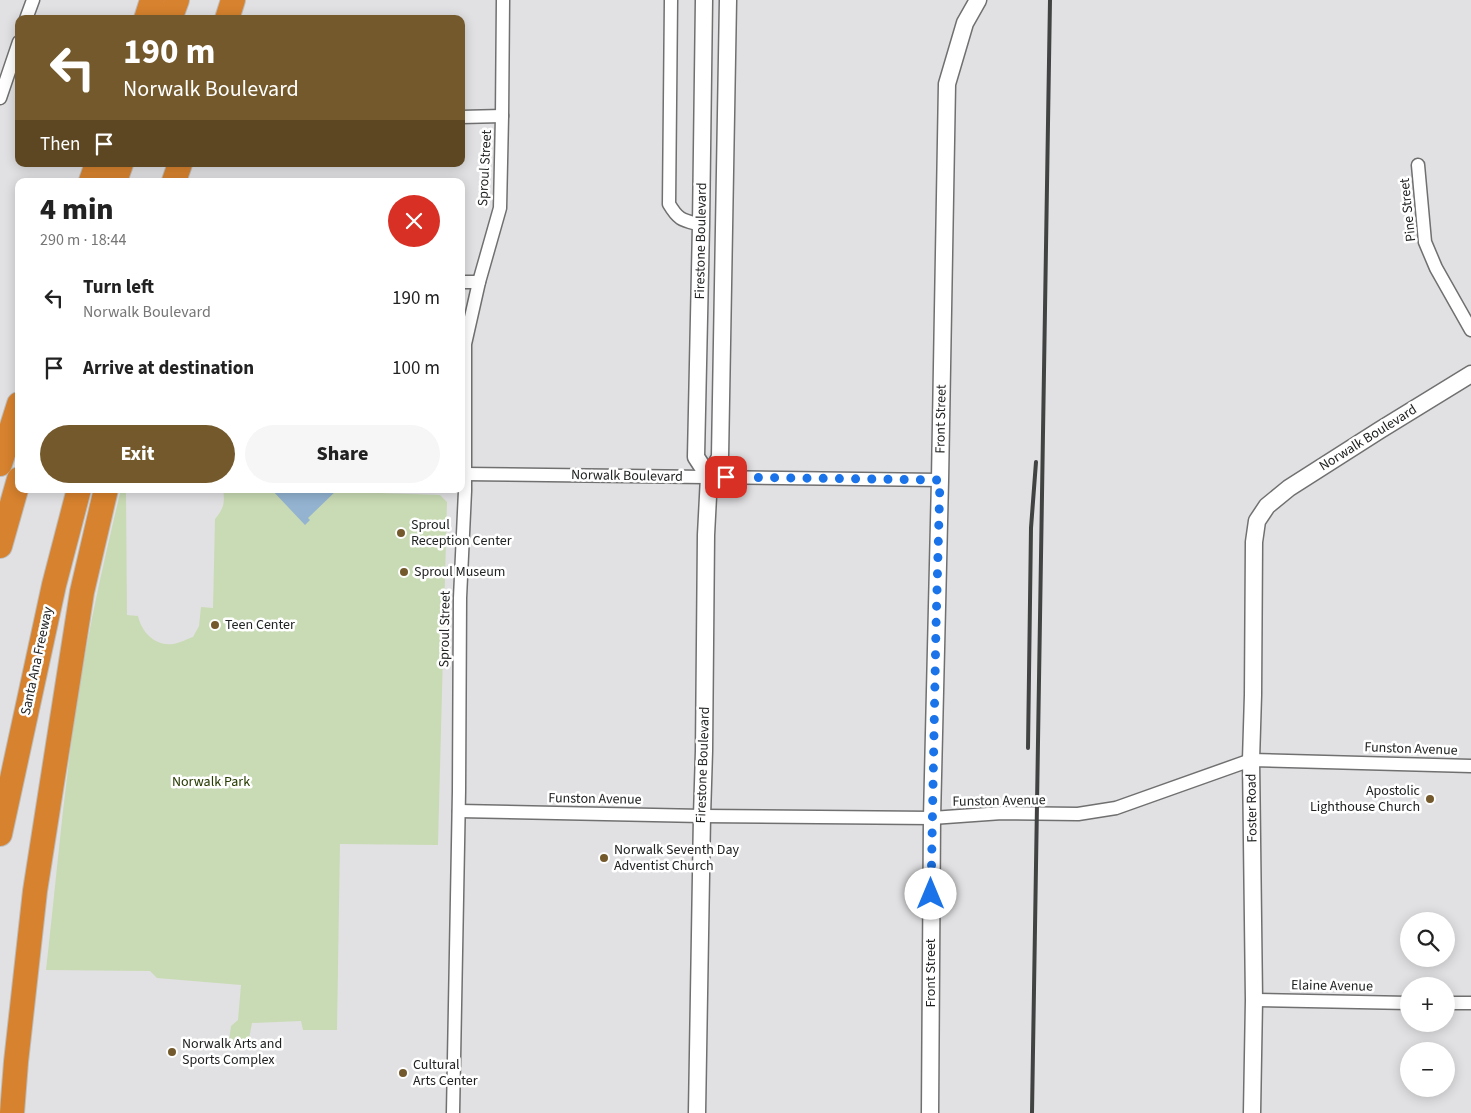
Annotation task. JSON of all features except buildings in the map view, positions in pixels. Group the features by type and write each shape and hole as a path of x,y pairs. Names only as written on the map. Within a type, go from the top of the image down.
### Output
{"highway":[{"path":"147,15 152,0"},
{"path":"171,15 177,0"},
{"path":"228,15 233,0"},
{"path":"0,464 15,417"},
{"path":"0,546 15,493"},
{"name":"Santa Ana Freeway","path":"0,834 52,594 78,493"},
{"path":"12,1113 35,891 82,592 105,493"}],"street":[{"path":"27,15 32,0"},
{"name":"Sproul Street","path":"465,344 479,282 500,208 503,0"},
{"path":"671,0 669,204 675,214 682,220 701,225"},
{"name":"Firestone Boulevard","path":"704,0 696,457 709,477"},
{"name":"Firestone Boulevard","path":"697,1113 706,535 709,477 720,457 728,0"},
{"name":"Front Street","path":"930,1113 932,818 947,84 965,23 978,0"},
{"path":"0,98 15,54"},
{"path":"465,117 502,116"},
{"name":"Pine Street","path":"1418,165 1425,242 1436,268 1471,330"},
{"path":"465,282 479,282"},
{"name":"Norwalk Boulevard","path":"1267,506 1289,488 1471,374"},
{"name":"Norwalk Boulevard","path":"465,474 940,480"},
{"name":"Sproul Street","path":"453,1113 460,598 463,493"},
{"name":"Foster Road","path":"1252,1113 1254,1000 1251,760 1254,542 1257,521 1267,506"},
{"name":"Funston Avenue","path":"458,811 932,818 1002,813 1078,814 1116,808 1251,760 1471,766"},
{"name":"Elaine Avenue","path":"1254,1000 1400,1002"},
{"path":"1455,1003 1471,1003"}],"green space":[{"name":"Norwalk Park","path":"120,493 126,493 127,615 138,616 146,633 155,641 166,644 176,643 193,637 199,626 201,607 213,608 215,519 223,505 223,493 440,495 447,502 438,845 340,844 337,1030 303,1030 301,1021 252,1023 249,1039 229,1040 231,1026 238,1020 241,985 157,978 150,971 46,970 67,773 78,694"}],"water":[{"path":"275,493 334,493 308,518 310,520 305,525"}],"railway":[{"path":"1032,1113 1050,0"},
{"path":"1028,748 1031,528 1036,462"}],"place":[{"name":"Sproul Reception Center","path":"401,533"},
{"name":"Sproul Museum","path":"404,572"},
{"name":"Teen Center","path":"215,625"},
{"name":"Apostolic Lighthouse Church","path":"1430,799"},
{"name":"Norwalk Seventh Day Adventist Church","path":"604,858"},
{"name":"Norwalk Arts and Sports Complex","path":"172,1052"},
{"name":"Cultural Arts Center","path":"403,1073"}],"route":[{"path":"726,477 940,480 931,894"}]}
